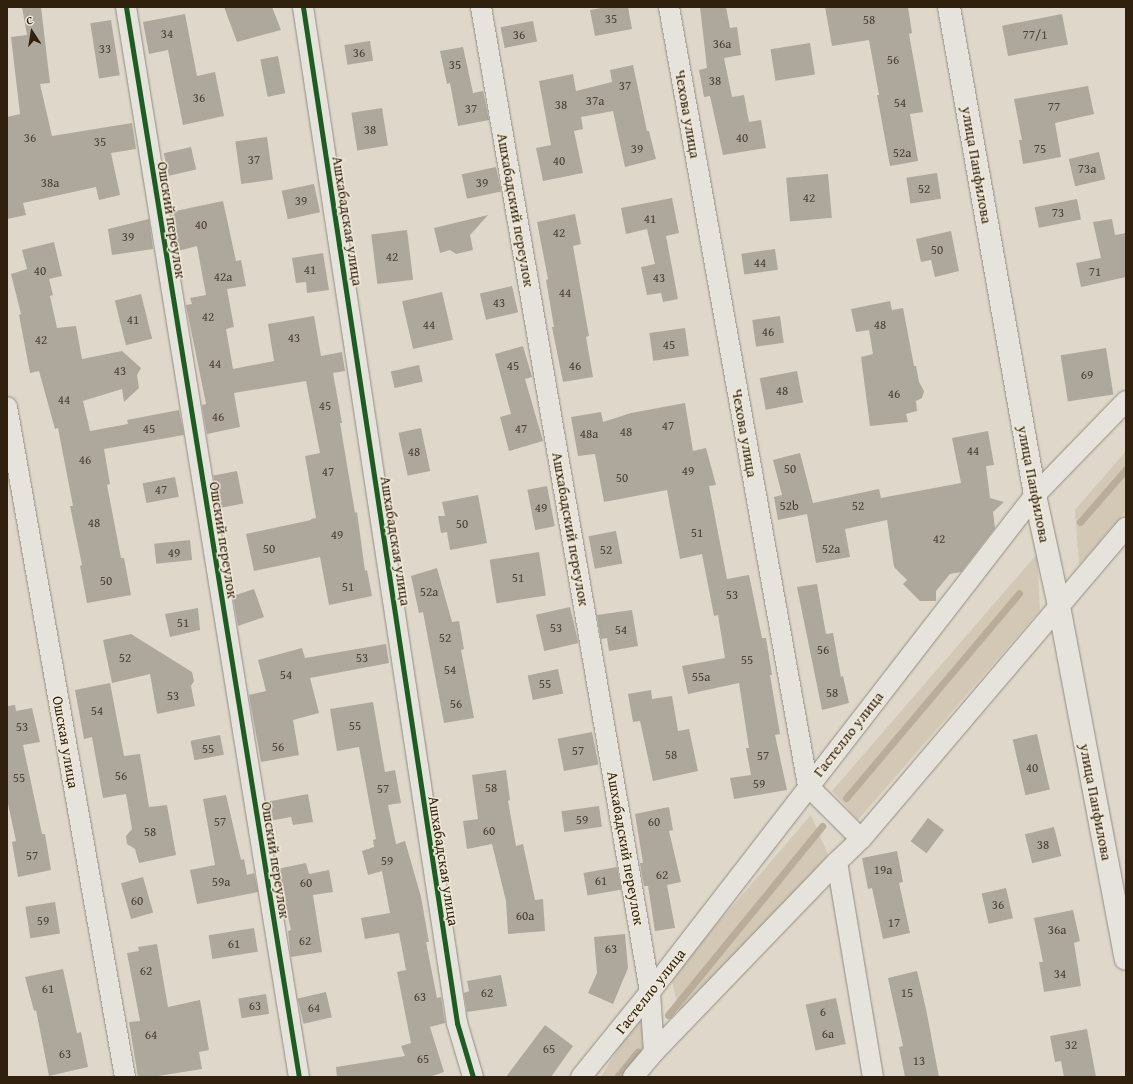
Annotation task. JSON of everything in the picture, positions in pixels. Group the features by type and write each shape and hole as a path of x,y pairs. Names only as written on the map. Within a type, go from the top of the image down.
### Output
{"street":[{"name":"Ошский переулок","path":"126,7 300,1077"},
{"name":"Ашхабадская улица","path":"303,7 457,1023 473,1077"},
{"name":"Ашхабадский переулок","path":"481,7 650,992 654,1052"},
{"name":"Чехова улица","path":"669,7 808,786"},
{"name":"улица Панфилова","path":"949,7 1035,495 1059,606 1126,959"},
{"name":"Гастелло улица","path":"582,1077 650,992 808,786 1035,495 1126,401"},
{"name":"Ошская улица","path":"7,407 125,1077"},
{"path":"633,1077 654,1052 861,839 1126,528"},
{"path":"808,786 861,839"},
{"path":"837,862 873,1077"}],"shaded area":[{"path":"1126,451 1126,511 1079,565 1075,510"},
{"path":"1037,554 1040,610 858,820 832,791"},
{"path":"811,815 828,855 682,1023 671,977"},
{"path":"639,1013 649,1062 640,1077 601,1077"}],"building":[{"path":"22,7 41,7 50,83 40,84 52,136 132,123 136,149 111,153 120,195 99,200 96,187 23,203 26,215 7,219 7,117 20,114 11,37 27,35"},
{"path":"224,7 272,7 281,30 237,42"},
{"path":"607,7 628,7 632,29 595,36 590,10"},
{"path":"700,7 726,7 730,28 737,27 741,55 724,58 732,97 744,95 749,122 761,120 766,148 723,155 710,96 704,97 699,70 707,68"},
{"path":"825,7 908,7 912,33 909,34 923,112 910,114 918,161 890,166 869,40 832,46"},
{"path":"185,14 197,76 215,72 224,116 183,125 168,50 149,54 143,22"},
{"path":"1062,14 1068,44 1008,56 1002,26"},
{"path":"111,20 120,75 99,79 90,23"},
{"path":"533,21 537,42 505,48 501,27"},
{"path":"370,41 373,61 347,65 344,45"},
{"path":"810,43 815,75 775,81 770,49"},
{"path":"463,47 473,93 483,91 489,120 458,126 450,83 447,84 440,51"},
{"path":"278,56 285,93 268,97 260,59"},
{"path":"633,65 647,131 649,131 656,159 625,167 613,111 581,117 583,129 574,131 583,173 543,181 536,148 551,145 539,81 573,74 576,91 612,82 610,70"},
{"path":"1088,86 1094,114 1055,123 1061,157 1023,164 1019,140 1022,140 1014,99"},
{"path":"382,108 388,146 357,150 351,113"},
{"path":"267,137 273,180 241,184 235,141"},
{"path":"191,147 196,169 169,176 164,153"},
{"path":"1099,152 1105,179 1075,186 1069,159"},
{"path":"496,167 501,191 467,199 462,174"},
{"path":"937,173 941,199 910,204 906,178"},
{"path":"828,174 832,218 790,221 786,178"},
{"path":"314,184 320,212 288,219 282,191"},
{"path":"672,198 679,233 666,236 678,299 663,302 661,293 647,295 641,267 655,264 647,229 626,234 621,208"},
{"path":"1077,199 1081,220 1039,228 1035,207"},
{"path":"223,201 236,261 241,260 246,286 227,289 234,327 226,329 233,369 274,361 268,324 314,316 321,356 342,352 345,371 333,373 355,513 357,512 365,571 367,570 372,596 329,605 320,557 254,571 246,534 316,518 305,456 320,453 306,381 234,393 240,427 207,434 202,405 206,404 186,305 192,304 190,298 206,295 197,246 178,251 171,212"},
{"path":"575,214 581,244 573,246 589,336 586,337 593,377 563,382 552,327 554,327 546,280 548,279 537,222"},
{"path":"488,215 470,235 473,250 456,254 450,250 440,253 434,228"},
{"path":"149,219 153,249 112,255 108,229"},
{"path":"1112,219 1115,235 1126,233 1126,277 1081,287 1076,263 1101,258 1093,222"},
{"path":"407,230 413,280 377,284 371,234"},
{"path":"951,231 959,271 935,277 931,260 921,262 916,239"},
{"path":"54,242 62,276 49,279 53,295 50,296 57,328 76,326 82,359 122,351 141,368 137,375 139,388 124,402 122,389 83,401 90,431 128,424 127,420 179,410 184,435 104,449 110,484 107,485 121,558 124,558 131,595 87,603 80,566 82,565 70,506 73,506 58,428 55,429 39,371 30,373 19,315 21,314 11,274 27,269 22,250"},
{"path":"775,249 778,270 744,275 741,254"},
{"path":"323,253 329,290 307,293 306,282 296,283 292,258"},
{"path":"512,286 518,312 486,320 480,293"},
{"path":"442,292 453,340 413,349 402,301"},
{"path":"141,294 152,339 126,345 115,301"},
{"path":"890,301 892,310 903,308 914,366 916,366 919,382 924,391 922,398 916,401 917,411 906,414 908,422 870,426 861,357 873,354 869,330 856,332 851,309"},
{"path":"780,316 784,343 756,347 752,320"},
{"path":"685,328 689,356 653,361 649,333"},
{"path":"523,346 532,377 525,379 543,441 509,451 500,417 511,414 495,354"},
{"path":"1106,348 1113,394 1068,402 1061,355"},
{"path":"419,365 423,382 395,388 391,372"},
{"path":"797,371 803,402 766,410 760,378"},
{"path":"685,403 693,451 706,448 716,485 709,486 727,579 749,575 762,638 766,638 772,675 770,675 780,734 775,735 787,790 734,799 730,778 751,775 746,748 749,748 739,683 688,694 682,666 725,658 718,615 714,616 702,554 680,559 667,490 604,502 595,454 578,456 571,417 601,412 603,422 631,413"},
{"path":"421,428 430,471 408,476 399,433"},
{"path":"988,431 994,465 986,466 990,498 1004,502 993,512 995,528 961,572 950,574 936,591 936,601 920,601 903,584 907,580 894,567 887,520 845,529 850,557 816,563 807,514 778,520 774,497 782,495 773,460 800,453 813,503 879,489 881,498 961,483 952,438"},
{"path":"237,471 243,503 220,508 213,476"},
{"path":"175,477 179,497 146,503 143,483"},
{"path":"547,486 555,526 535,530 527,490"},
{"path":"478,495 487,543 450,550 447,532 441,533 438,516 445,516 442,502"},
{"path":"616,531 622,563 595,569 589,536"},
{"path":"190,540 192,560 156,564 154,544"},
{"path":"539,552 546,595 496,603 490,560"},
{"path":"437,568 452,622 459,621 464,649 461,650 474,718 444,723 423,612 419,613 411,576"},
{"path":"817,584 826,634 833,633 841,677 843,676 849,703 822,710 797,587"},
{"path":"254,589 264,617 238,626 233,596"},
{"path":"570,607 578,643 544,651 536,615"},
{"path":"198,608 200,630 170,637 165,614"},
{"path":"632,610 638,646 609,651 607,638 601,639 597,615"},
{"path":"131,634 192,672 194,681 191,686 195,706 157,714 150,674 112,683 103,640"},
{"path":"386,644 389,663 310,678 319,713 293,720 299,755 261,762 249,695 266,691 258,660 302,648 305,658"},
{"path":"558,669 563,693 533,700 528,675"},
{"path":"110,683 124,756 140,754 149,807 167,805 176,855 139,863 135,849 127,844 126,836 132,829 126,794 103,798 92,737 84,739 75,690"},
{"path":"651,690 652,699 672,696 678,731 689,729 698,771 653,781 640,721 633,722 628,694"},
{"path":"373,702 385,772 395,770 401,803 388,805 396,844 405,841 421,897 429,942 426,942 437,998 441,997 445,1023 430,1027 444,1072 429,1077 337,1077 336,1067 405,1056 401,1046 411,1043 397,972 406,970 399,933 365,939 361,918 390,913 382,871 368,875 362,851 374,847 373,840 376,839 359,747 337,751 330,709"},
{"path":"15,705 16,711 32,708 40,742 23,745 42,834 45,834 51,870 18,877 12,842 16,841 7,799 7,706"},
{"path":"592,732 598,764 564,771 558,739"},
{"path":"1037,734 1050,790 1025,795 1013,740"},
{"path":"220,735 224,755 194,760 191,741"},
{"path":"506,770 510,800 508,801 516,846 523,844 535,900 543,899 545,931 508,934 506,901 492,844 467,849 463,821 478,819 472,775"},
{"path":"308,794 313,822 293,825 291,817 269,821 266,802"},
{"path":"226,795 241,860 244,859 247,875 254,873 258,892 197,904 190,870 215,865 203,799"},
{"path":"599,806 602,827 564,832 561,811"},
{"path":"669,807 673,830 669,831 681,882 667,885 675,928 655,931 648,886 644,886 640,863 643,863 635,814"},
{"path":"928,818 944,830 927,853 911,841"},
{"path":"1054,827 1061,856 1032,863 1025,834"},
{"path":"897,851 903,882 899,883 910,933 883,939 872,888 868,889 862,858"},
{"path":"306,863 309,874 329,870 333,892 313,895 322,952 291,957 288,931 291,930 277,869"},
{"path":"617,867 621,890 588,896 584,873"},
{"path":"143,877 153,913 131,919 121,883"},
{"path":"1006,888 1013,918 989,924 982,894"},
{"path":"55,902 60,934 30,938 25,907"},
{"path":"1073,910 1080,941 1074,943 1081,986 1044,992 1039,962 1043,962 1034,918"},
{"path":"254,928 258,952 212,959 209,935"},
{"path":"625,934 628,968 613,1004 588,993 597,973 594,937"},
{"path":"157,944 168,1007 200,1000 209,1050 199,1052 202,1069 152,1077 138,1077 129,1022 140,1021 127,953 139,951 138,947"},
{"path":"63,969 77,1033 81,1032 88,1067 49,1076 36,1010 34,1011 25,977"},
{"path":"917,971 939,1077 905,1077 899,1047 903,1046 888,978"},
{"path":"501,975 507,1006 467,1012 464,993 469,991 467,981"},
{"path":"326,992 332,1017 304,1024 298,999"},
{"path":"266,994 269,1014 241,1018 238,998"},
{"path":"836,998 846,1044 815,1050 806,1004"},
{"path":"545,1025 573,1046 551,1077 506,1077"},
{"path":"1087,1029 1096,1077 1064,1077 1061,1061 1055,1062 1050,1036"}],"waterway":[{"path":"1080,522 1126,469"},
{"path":"846,798 1019,593"},
{"path":"668,1015 822,826"},
{"path":"617,1077 638,1051"}],"cycle path":[{"path":"126,7 299,1077"},
{"path":"303,7 457,1023 473,1077"}]}
